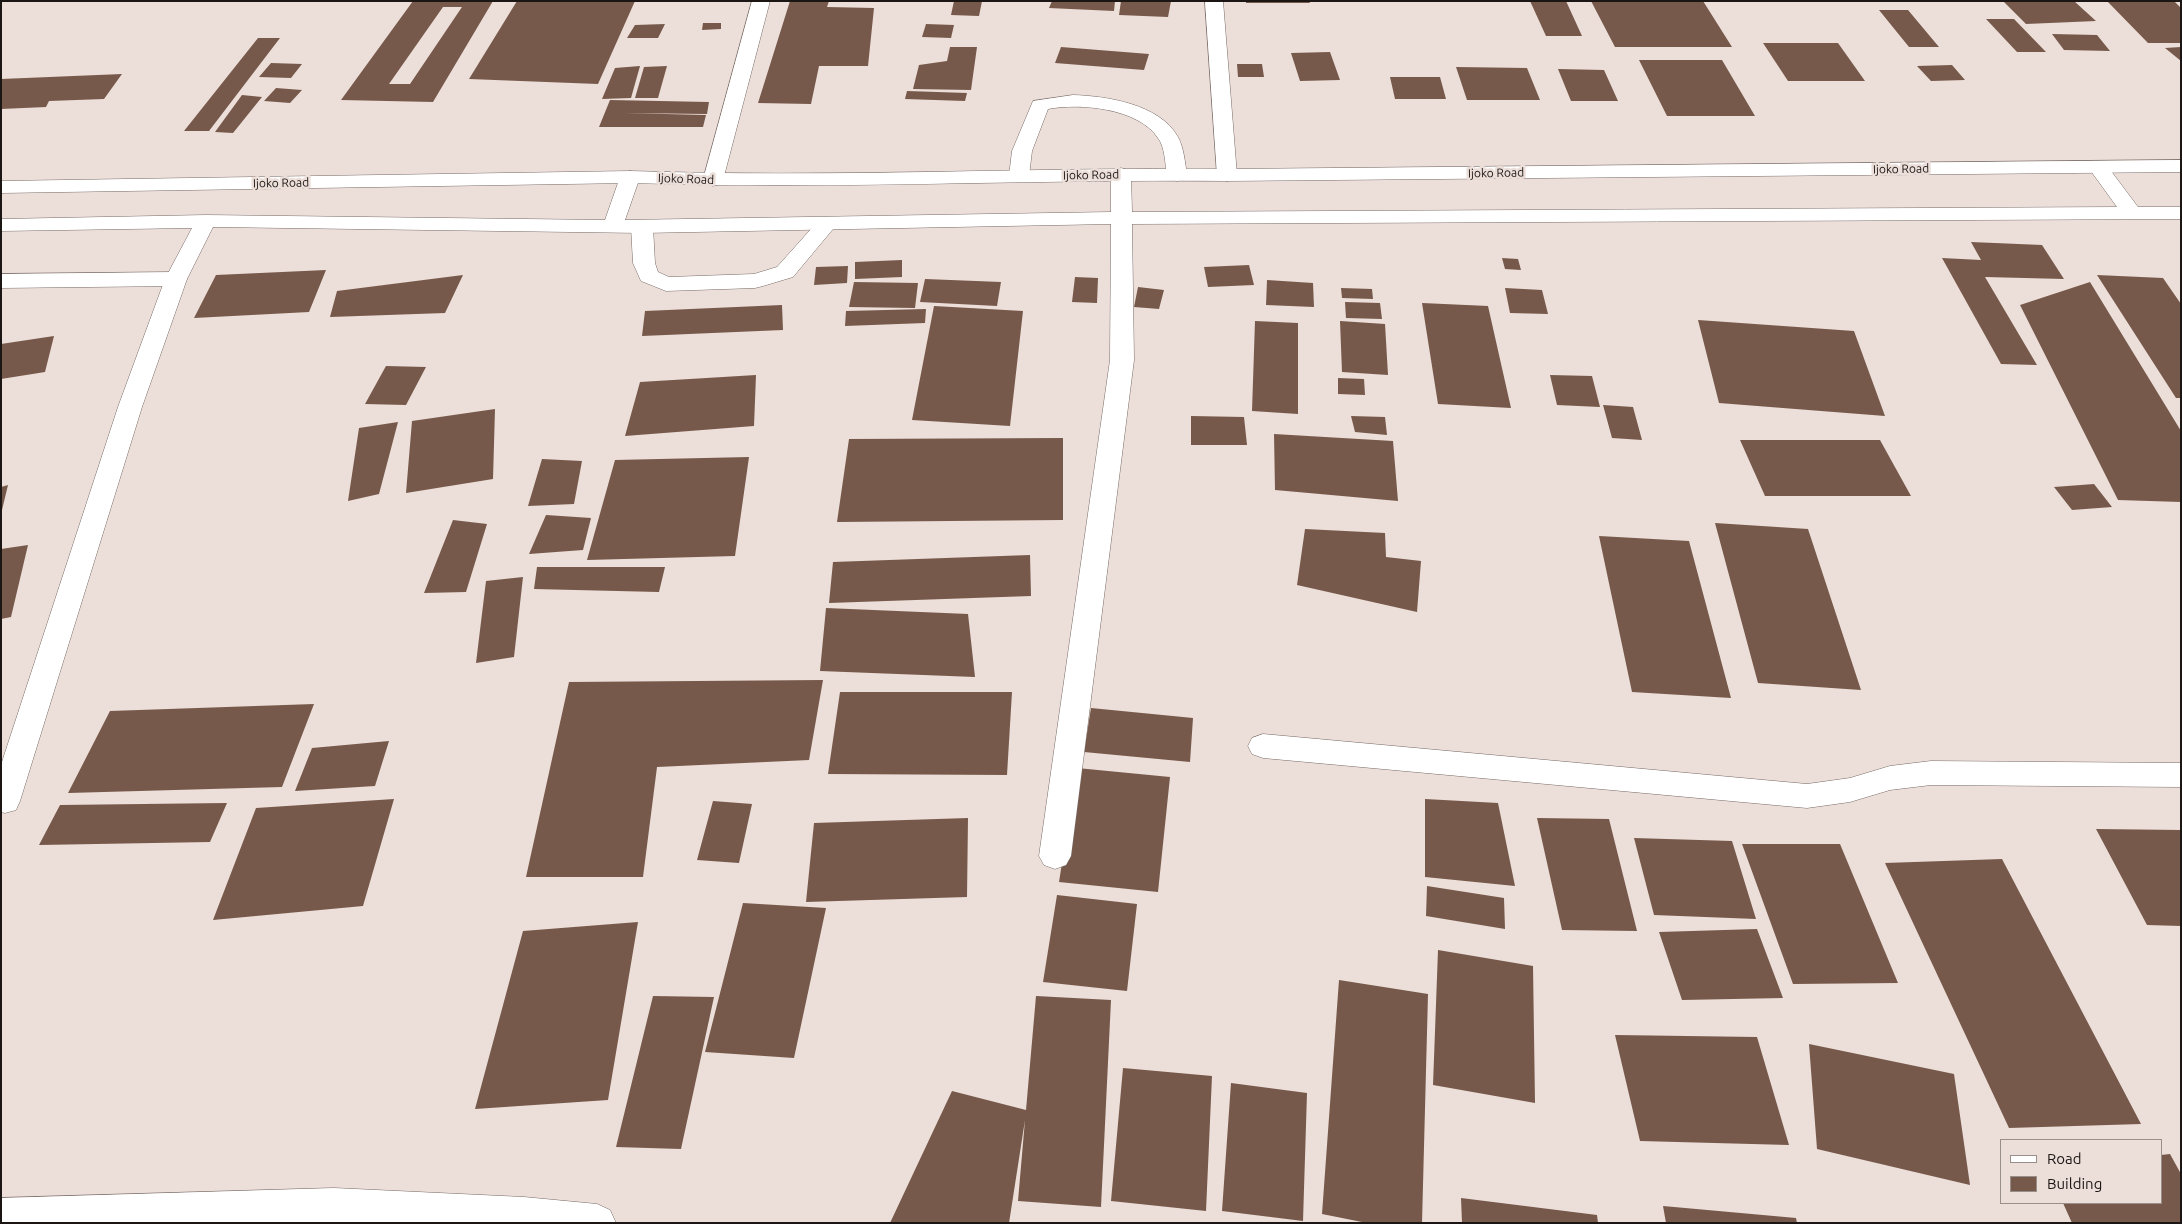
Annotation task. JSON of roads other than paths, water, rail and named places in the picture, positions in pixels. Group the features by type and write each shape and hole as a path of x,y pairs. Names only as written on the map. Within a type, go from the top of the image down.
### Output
{"street":[{"path":"714,180 761,1"},
{"path":"1214,1 1227,175"},
{"path":"1018,176 1022,151 1040,105 1055,101 1098,101 1143,115 1167,136 1177,175"},
{"name":"Ijoko Road","path":"1,187 630,177 714,180 1121,174 1227,175 2181,166"},
{"path":"2098,167 2133,214"},
{"path":"1055,856 1122,360 1121,174"},
{"path":"613,226 630,177"},
{"path":"1,225 206,221 642,227 1122,218 2181,213"},
{"path":"5,801 130,407 176,278 206,221"},
{"path":"642,227 644,263 649,276 666,284 754,281 785,272 827,223"},
{"path":"1,280 176,278"},
{"path":"1263,746 1807,796 1850,790 1890,778 1931,773 2181,775"},
{"path":"1,1217 334,1207 524,1216 597,1223"}]}
